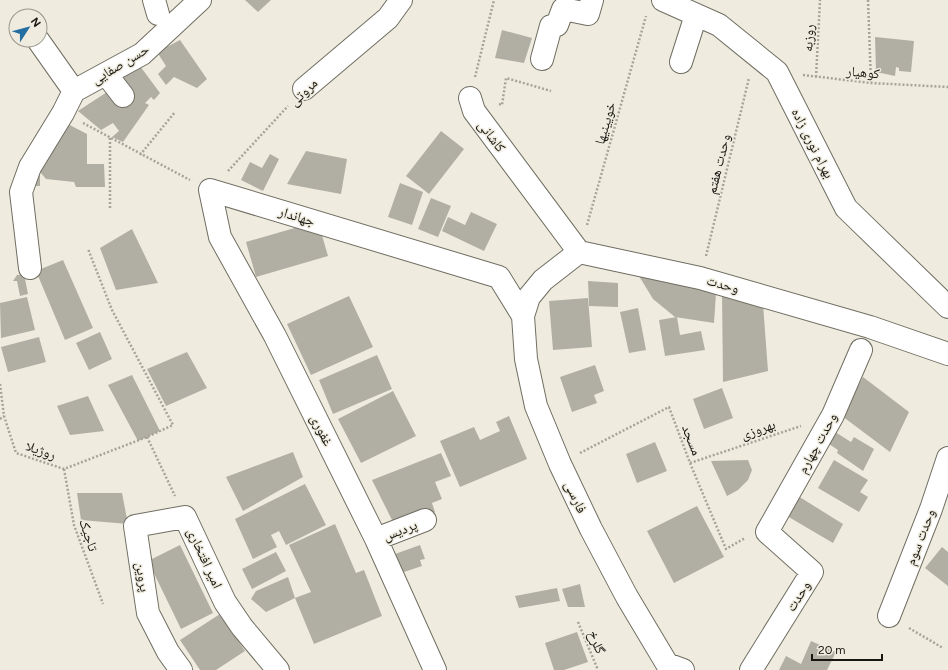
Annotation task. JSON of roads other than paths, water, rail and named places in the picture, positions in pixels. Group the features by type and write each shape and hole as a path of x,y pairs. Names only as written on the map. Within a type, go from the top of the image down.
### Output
{"street":[{"name":"حسن صفایی","path":"74,91 142,54 200,0"},
{"name":"مروتی","path":"304,89 388,18 401,0"},
{"path":"542,59 551,26 558,26 564,9 588,14 592,0"},
{"name":"بهرام نوری زاده","path":"663,0 719,25 777,72 846,208 948,307"},
{"path":"681,62 696,15"},
{"path":"30,268 21,192 30,167 63,113 74,91 44,48"},
{"path":"106,74 123,96"},
{"name":"کاشانی","path":"470,98 474,111 579,252"},
{"name":"جهاندار","path":"210,190 498,276 523,316"},
{"name":"غفوری","path":"210,190 220,237 275,336 376,539 435,670"},
{"path":"523,316 529,297 543,280 579,252"},
{"name":"وحدت","path":"579,252 700,278 870,327 948,354"},
{"name":"فارسی","path":"523,316 526,359 536,406 560,464 591,529 627,597 675,667"},
{"name":"وحدت چهارم","path":"767,532 833,414 861,350"},
{"name":"وحدت سوم","path":"889,616 931,509 948,458"},
{"name":"پروین","path":"181,670 168,652 148,613 135,526 185,517"},
{"name":"امیر افتخاری","path":"185,517 226,602 242,627 278,670"},
{"name":"پردیس","path":"376,539 425,520"},
{"name":"وحدت","path":"751,670 812,572 767,532"}]}
